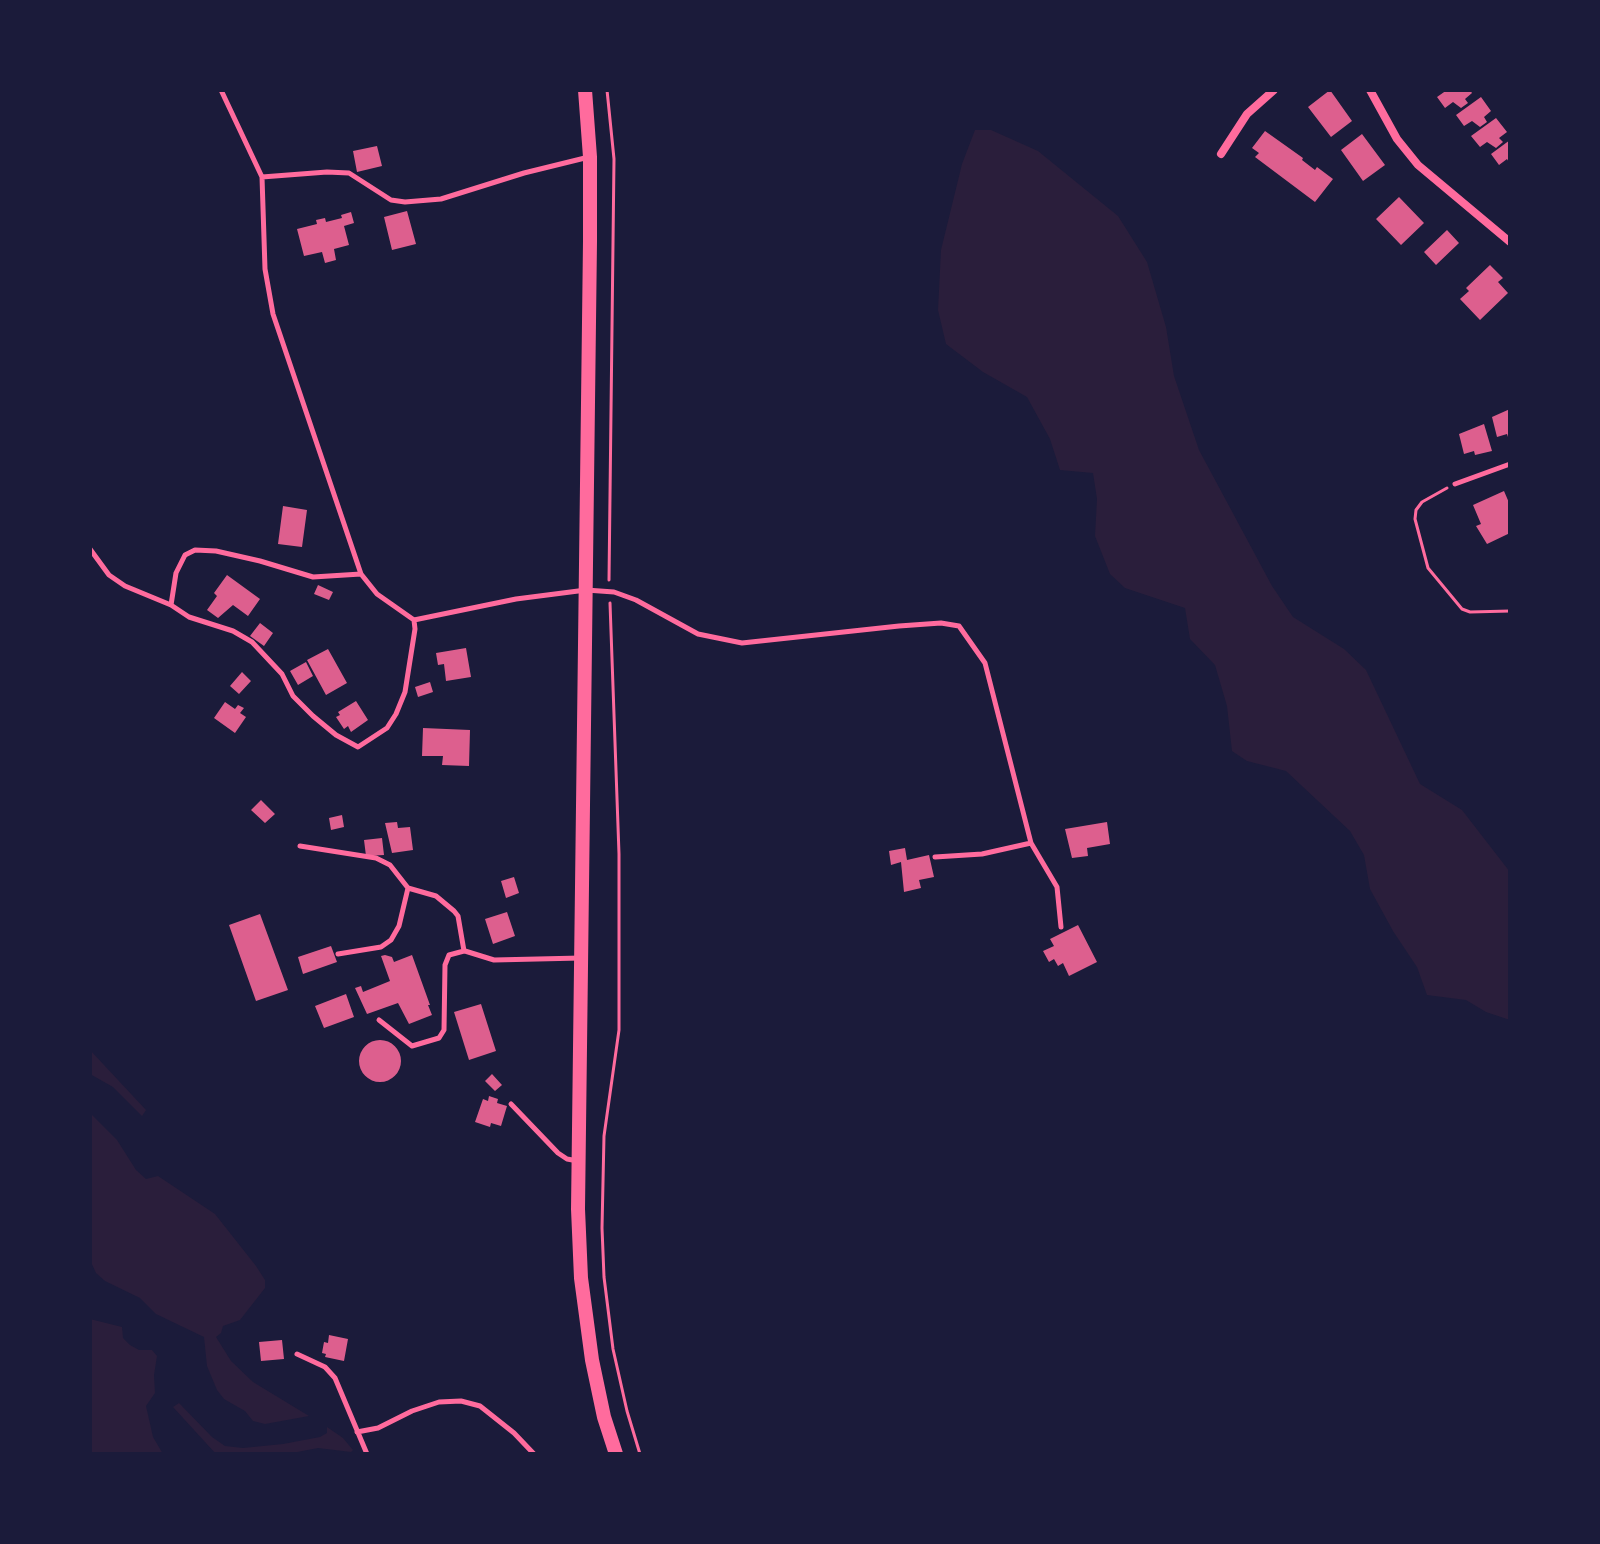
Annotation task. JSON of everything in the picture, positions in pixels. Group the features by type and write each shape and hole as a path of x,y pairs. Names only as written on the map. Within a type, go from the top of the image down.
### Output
{"main road":[{"path":"585,90 590,157 579,1248 586,1320 599,1395 616,1454"}],"street":[{"path":"1221,154 1247,114 1274,90"},
{"path":"1370,90 1397,139 1418,165 1510,242"}],"lane":[{"path":"221,90 262,177 265,269 273,314 361,574 377,594 414,620 516,599 586,590 609,591 636,600 698,634 742,643 899,626 941,623 959,626 985,663 1031,843 1057,887 1061,927"},
{"path":"262,177 349,173 391,200 405,202 441,199 524,173 590,157"},
{"path":"1455,484 1510,464"},
{"path":"90,549 109,575 125,586 171,605 189,617 233,631 252,642 282,674 293,696 313,716 336,735 358,747 387,728 396,714 405,692 414,620"},
{"path":"171,605 176,573 185,555 195,550 216,551 260,561 313,577 361,574"},
{"path":"935,857 982,854 1031,843"},
{"path":"300,846 376,858 390,865 408,888 436,896 454,911 458,916 464,951"},
{"path":"338,954 381,947 391,940 399,926 408,888"},
{"path":"379,1020 412,1046 439,1038 444,1030 445,965 449,955 464,951 494,960 582,957"},
{"path":"511,1104 558,1153 567,1159 579,1161"},
{"path":"297,1354 325,1367 335,1378 367,1454"},
{"path":"357,1432 378,1428 439,1402 461,1401 480,1406 514,1433 534,1454"}],"path":[{"path":"607,90 614,159 609,591 619,854 619,1030 604,1136 602,1228 604,1277 613,1349 640,1454"},
{"path":"1455,484 1422,502 1416,510 1415,519 1428,568 1462,609 1470,612 1510,611"}],"shaded area":[{"path":"975,130 991,130 1038,151 1118,216 1147,262 1166,327 1174,376 1199,450 1272,586 1293,617 1344,649 1366,670 1420,784 1462,810 1510,872 1510,1020 1486,1012 1466,1000 1427,995 1417,967 1370,889 1364,855 1350,831 1286,771 1247,761 1232,751 1227,706 1215,665 1190,639 1185,608 1125,588 1110,574 1095,536 1097,499 1093,473 1060,470 1050,439 1027,397 983,372 946,344 938,310 941,250 962,164"},
{"path":"90,1050 146,1110 142,1116 113,1087 90,1074"},
{"path":"90,1113 117,1140 136,1170 146,1179 158,1176 215,1214 256,1266 265,1280 265,1288 240,1320 223,1326 216,1337 231,1361 253,1382 309,1416 265,1424 253,1421 217,1390 207,1366 204,1337 156,1314 140,1298 105,1281 96,1273 90,1260"},
{"path":"90,1319 122,1327 123,1338 130,1345 139,1350 152,1350 157,1356 155,1393 146,1406 153,1437 163,1454 90,1454"},
{"path":"179,1403 225,1446 243,1448 283,1444 320,1437 327,1433 327,1427 353,1450 318,1448 287,1454 216,1454 173,1407"}],"building":[{"path":"1330,90 1352,121 1331,137 1308,107"},
{"path":"1447,90 1470,90 1472,93 1465,99 1468,103 1461,108 1453,102 1445,108 1437,97"},
{"path":"1481,97 1491,111 1484,117 1487,122 1480,127 1472,121 1464,126 1456,115"},
{"path":"1496,118 1507,132 1499,138 1503,142 1496,148 1487,142 1480,147 1471,136"},
{"path":"1265,131 1315,170 1317,167 1333,179 1315,202 1255,157 1259,153 1252,148"},
{"path":"1362,134 1385,165 1363,181 1341,150"},
{"path":"1510,140 1510,164 1507,159 1499,165 1491,154"},
{"path":"377,146 382,166 357,172 353,151"},
{"path":"1399,197 1424,223 1401,245 1376,219"},
{"path":"407,211 416,244 392,250 384,217"},
{"path":"351,212 354,223 344,226 349,245 334,249 336,260 325,263 322,252 304,256 297,229 317,224 316,220 325,218 326,222 342,218 341,215"},
{"path":"1447,230 1459,243 1436,265 1424,252"},
{"path":"1490,265 1503,278 1498,282 1508,293 1480,320 1460,299 1469,291 1466,288"},
{"path":"1510,409 1509,440 1507,434 1497,437 1492,417"},
{"path":"1484,424 1492,451 1464,454 1459,434"},
{"path":"1504,491 1510,505 1510,533 1487,544 1476,526 1481,524 1473,505"},
{"path":"283,506 307,510 302,547 278,544"},
{"path":"227,575 260,599 248,616 233,605 218,618 207,610"},
{"path":"318,585 333,592 329,600 314,594"},
{"path":"260,623 273,633 264,646 250,636"},
{"path":"466,648 471,677 446,681 444,664 438,665 436,653"},
{"path":"328,649 347,683 326,695 307,660"},
{"path":"306,662 313,676 298,685 290,671"},
{"path":"242,672 251,681 239,694 230,686"},
{"path":"430,682 433,692 418,697 415,687"},
{"path":"356,701 368,720 351,732 348,726 344,729 336,717 340,715 338,712"},
{"path":"225,702 235,709 238,705 244,708 240,713 246,717 235,733 214,718"},
{"path":"423,728 470,730 469,766 442,765 443,756 422,756"},
{"path":"261,800 275,814 265,823 251,810"},
{"path":"342,815 344,827 331,830 329,818"},
{"path":"397,822 398,828 410,827 413,850 392,853 385,823"},
{"path":"1107,822 1110,844 1087,848 1088,856 1072,858 1065,829"},
{"path":"382,838 384,855 366,856 364,840"},
{"path":"905,848 907,860 929,855 934,877 919,880 921,888 904,892 901,862 891,865 889,851"},
{"path":"514,877 519,893 506,898 501,881"},
{"path":"507,912 515,936 493,944 485,919"},
{"path":"260,914 288,990 256,1001 229,925"},
{"path":"1078,925 1097,962 1069,976 1063,963 1058,966 1054,959 1049,962 1043,951 1054,946 1050,939"},
{"path":"331,946 337,962 303,974 298,957"},
{"path":"412,955 432,1015 409,1024 398,1003 367,1014 355,988 361,986 363,992 390,981 381,956 392,957 394,962"},
{"path":"346,994 354,1017 324,1028 315,1006"},
{"path":"481,1004 496,1051 469,1060 454,1012"},
{"path":"380,1040 395,1046 401,1061 395,1076 380,1082 365,1076 359,1061 365,1046"},
{"path":"492,1074 502,1085 495,1091 485,1081"},
{"path":"489,1096 507,1106 501,1126 491,1123 490,1127 475,1122 483,1099 488,1101"},
{"path":"329,1335 348,1339 344,1361 325,1357 326,1354 322,1353"},
{"path":"282,1340 284,1359 261,1361 259,1342"}]}
